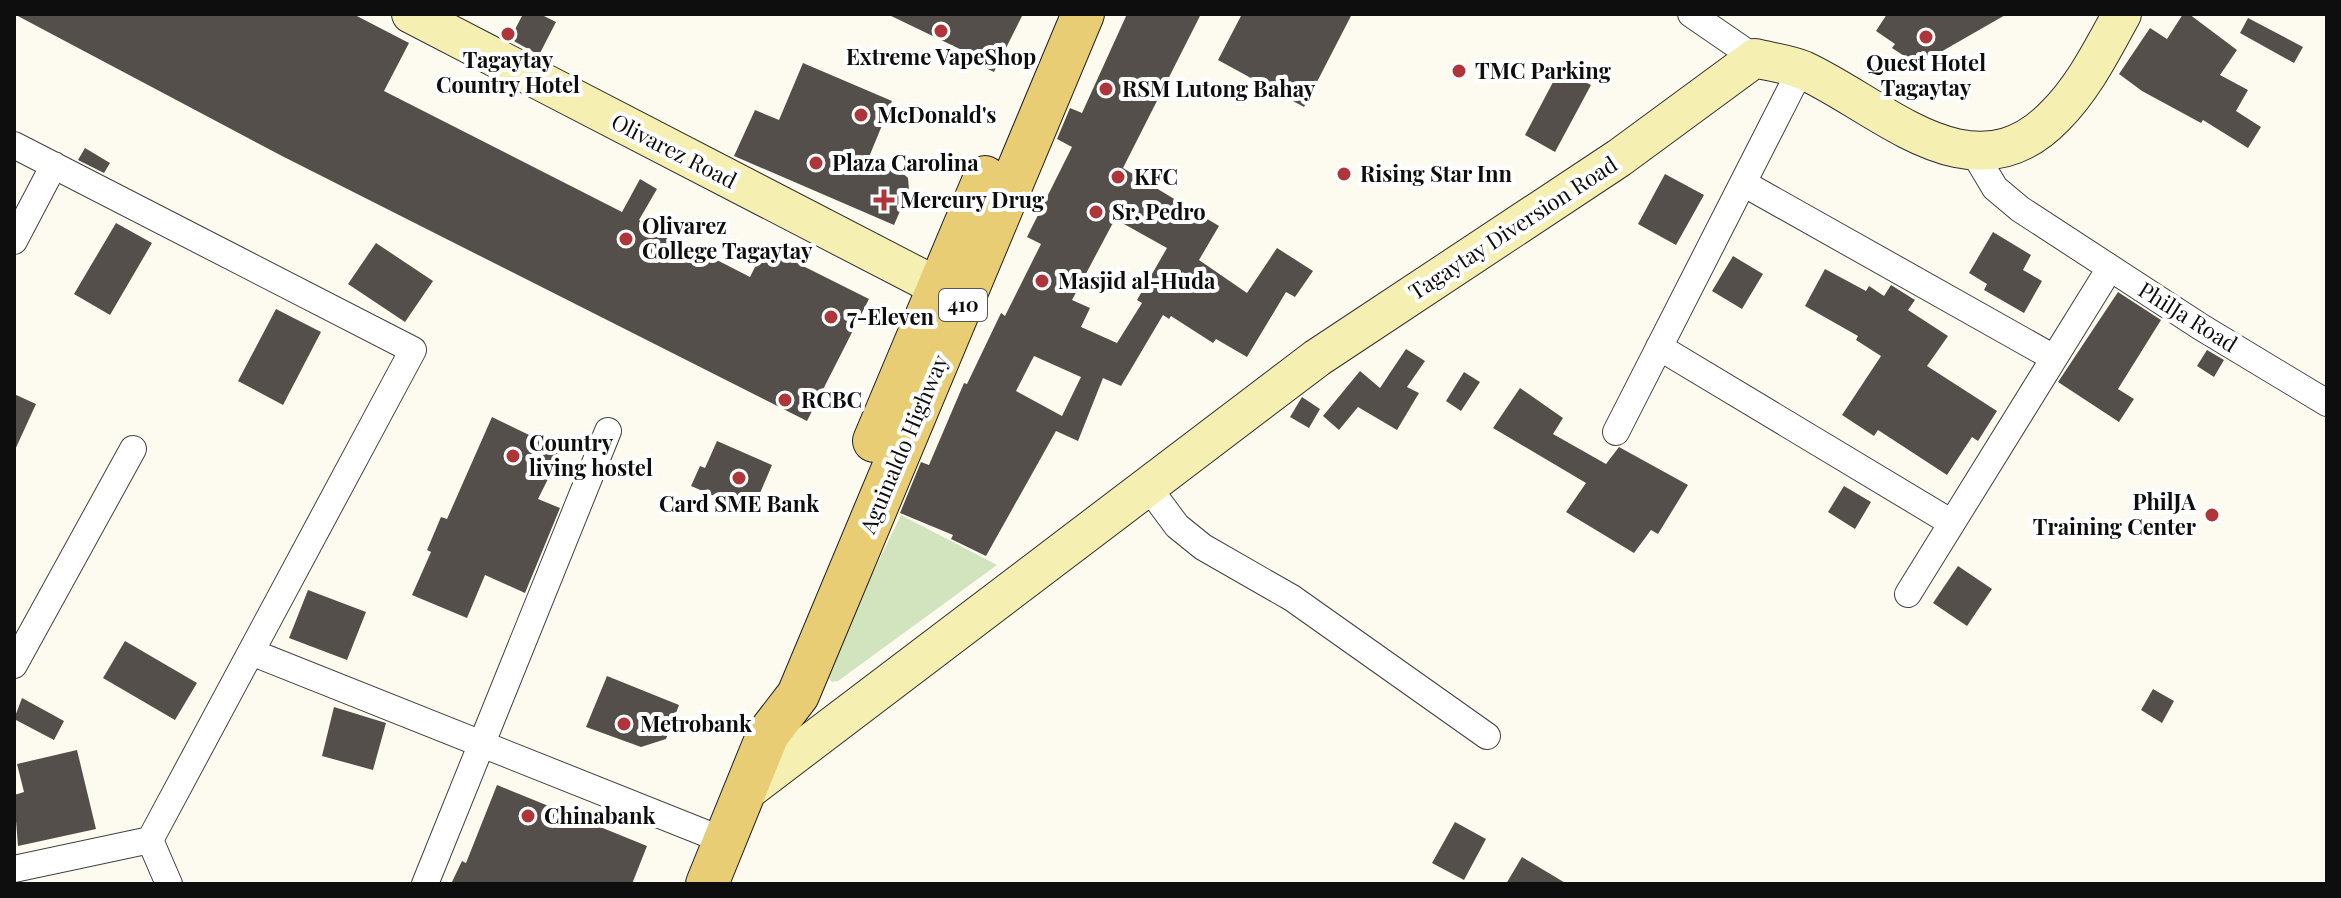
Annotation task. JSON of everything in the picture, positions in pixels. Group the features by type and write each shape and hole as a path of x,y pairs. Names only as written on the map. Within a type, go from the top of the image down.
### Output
{"main road":[{"name":"Aguinaldo Highway","path":"768,734 771,683 1053,14"},
{"name":"Aguinaldo Highway","path":"707,884 768,734 798,695 1083,14"}],"street":[{"name":"Olivarez Road","path":"411,14 938,287"},
{"path":"1691,14 1755,58 1801,69 1909,130 1941,145 1974,153 2016,143 2053,118 2092,67 2122,14"},
{"name":"Tagaytay Diversion Road","path":"744,793 1329,350 1619,158 1755,58"},
{"path":"1616,432 1801,69"},
{"path":"14,145 413,350 150,840 14,869 17,884"},
{"name":"PhilJa Road","path":"1974,153 1995,188 2052,229 2327,403"},
{"path":"14,241 54,165"},
{"path":"1743,183 2054,358"},
{"path":"1908,594 2110,268"},
{"path":"1659,347 1952,523"},
{"path":"425,884 608,431"},
{"path":"14,665 133,449"},
{"path":"1148,487 1177,526 1203,547 1292,598 1487,736"},
{"path":"251,652 725,841"},
{"path":"150,840 169,884"}],"green space":[{"path":"901,515 997,565 838,681 832,682 826,674 827,667"}],"building":[{"name":"Olivarez College Tagaytay","path":"14,14 353,14 409,43 384,91 622,212 640,179 657,189 639,220 750,277 765,247 869,299 807,421 282,156"},
{"path":"523,14 540,14 556,22 539,55 510,39"},
{"path":"887,14 1023,14 994,72 963,57 966,52"},
{"path":"1127,14 1201,14 1123,168 1219,226 1199,260 1247,293 1277,248 1313,271 1295,297 1286,292 1247,357 1216,339 1213,343 1171,316 1169,319 1163,315 1121,386 1103,378 1078,441 1056,431 986,556 951,539 953,535 900,513 921,462 929,465 964,383 967,384 1001,313 1005,316 1041,244 1027,237 1072,147 1057,139 1070,108 1082,113","holes":["1115,219 1167,248 1137,300 1142,303 1117,343 1081,327 1090,308 1072,300","1034,356 1081,377 1062,416 1016,391"]},
{"path":"1242,14 1352,14 1304,107 1218,60"},
{"name":"Quest Hotel Tagaytay","path":"1887,14 2007,14 1918,65 1892,48 1895,44 1876,31"},
{"path":"2183,14 2189,14 2237,50 2220,75 2248,90 2236,111 2261,127 2248,148 2203,120 2201,123 2142,91 2119,74 2150,28 2167,39"},
{"path":"2248,18 2303,47 2294,63 2240,33"},
{"path":"803,63 892,101 869,157 899,170 908,178 909,190 894,225 734,156 755,110 779,120"},
{"path":"1560,69 1591,85 1555,152 1525,135"},
{"path":"85,148 110,163 104,173 78,160"},
{"path":"1665,174 1704,195 1676,245 1638,224"},
{"path":"116,223 152,243 110,315 74,294"},
{"path":"1993,232 2031,255 2023,270 2042,281 2024,313 1984,290 1987,284 1969,273"},
{"path":"376,243 433,281 405,322 348,284"},
{"path":"1733,256 1763,274 1742,309 1712,291"},
{"path":"1825,269 1866,291 1869,286 1884,296 1891,285 1915,300 1908,310 1948,336 1927,366 1997,411 1978,441 1972,437 1947,475 1878,430 1874,436 1842,415 1881,356 1856,340 1858,336 1805,306"},
{"path":"2118,292 2161,320 2118,389 2134,399 2119,422 2058,382"},
{"path":"276,309 321,332 283,405 238,381"},
{"path":"1406,349 1425,361 1407,387 1419,393 1397,430 1358,407 1339,430 1323,416 1360,371 1380,388"},
{"path":"2207,350 2224,360 2214,377 2197,366"},
{"path":"1464,372 1480,382 1461,411 1446,401"},
{"path":"1520,388 1563,418 1553,434 1606,464 1619,447 1688,485 1658,534 1651,530 1634,553 1566,512 1586,483 1493,428"},
{"path":"14,394 36,404 14,452"},
{"path":"1302,397 1320,409 1309,428 1290,417"},
{"path":"492,417 562,451 538,499 560,508 525,593 485,575 467,618 412,595 431,552 427,550 441,517 447,519"},
{"path":"717,441 772,465 752,512 691,486 700,466 705,468"},
{"path":"1844,486 1871,502 1855,529 1828,512"},
{"path":"1958,566 1992,589 1967,626 1933,603"},
{"path":"308,590 366,612 347,660 289,638"},
{"path":"125,641 197,683 175,720 103,678"},
{"path":"607,676 679,705 666,739 641,747 586,727"},
{"path":"2153,689 2174,701 2162,723 2141,710"},
{"path":"22,698 64,721 54,740 14,719"},
{"path":"334,707 386,723 373,770 322,756"},
{"path":"77,750 96,829 18,846 14,795 24,792 17,764"},
{"name":"Chinabank","path":"497,785 647,846 632,884 451,884 462,861 466,863"},
{"path":"1455,822 1486,839 1464,880 1432,863"},
{"path":"1522,857 1567,884 1506,884"}],"place":[{"name":"Extreme VapeShop","path":"941,31"},
{"name":"Tagaytay Country Hotel","path":"508,34"},
{"name":"Quest Hotel Tagaytay","path":"1926,37"},
{"name":"TMC Parking","path":"1459,71"},
{"name":"RSM Lutong Bahay","path":"1106,89"},
{"name":"McDonald's","path":"861,115"},
{"name":"Plaza Carolina","path":"816,163"},
{"name":"Rising Star Inn","path":"1344,174"},
{"name":"KFC","path":"1118,177"},
{"name":"Mercury Drug","path":"884,200"},
{"name":"Sr. Pedro","path":"1096,212"},
{"name":"Olivarez College Tagaytay","path":"626,239"},
{"name":"Masjid al-Huda","path":"1042,281"},
{"name":"7-Eleven","path":"831,317"},
{"name":"RCBC","path":"785,400"},
{"name":"Country living hostel","path":"513,456"},
{"name":"Card SME Bank","path":"739,478"},
{"name":"PhilJA Training Center","path":"2212,515"},
{"name":"Metrobank","path":"624,724"},
{"name":"Chinabank","path":"528,816"}]}
